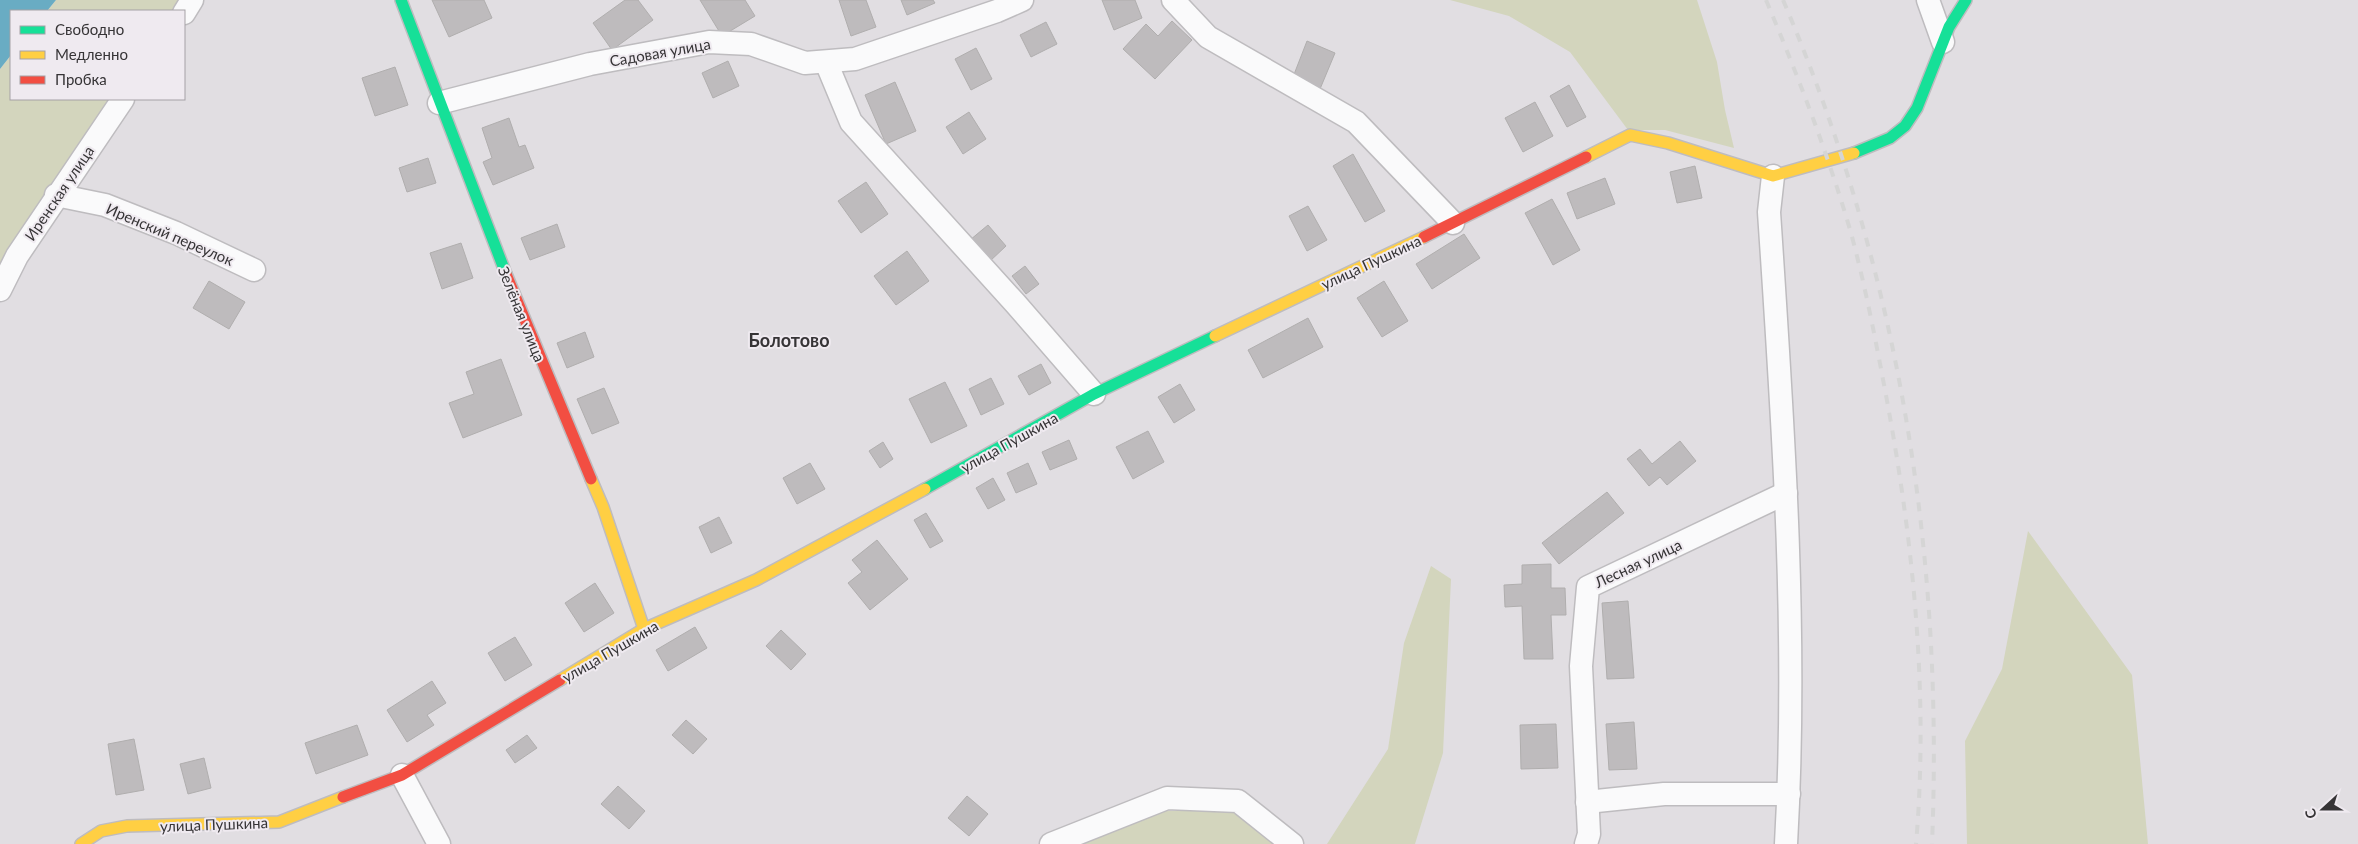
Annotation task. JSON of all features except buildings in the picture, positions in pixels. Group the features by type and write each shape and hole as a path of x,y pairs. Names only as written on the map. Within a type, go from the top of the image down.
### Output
{"street":[{"path":"185,11 192,0"},
{"name":"Зелёная улица","path":"400,0 511,288 603,507 644,628"},
{"name":"Садовая улица","path":"439,103 590,64 710,42 751,44 805,63 855,59 997,11 1022,0"},
{"path":"1173,0 1208,37 1356,122 1453,223"},
{"path":"1928,0 1942,42"},
{"path":"1786,844 1789,794 1790,688 1786,493 1769,212 1772,176 1868,149 1905,126 1917,108 1949,27 1966,0"},
{"path":"826,62 851,122 1016,303 1094,394"},
{"name":"Иренская улица","path":"0,290 17,256 56,195 122,100"},
{"name":"улица Пушкина","path":"81,844 101,830 127,826 279,822 402,775 644,628 756,580 872,519 1094,394 1453,223 1630,136 1668,143 1772,176"},
{"name":"Иренский переулок","path":"56,195 105,205 176,233 254,270"},
{"name":"Лесная улица","path":"1586,844 1589,834 1581,666 1588,587 1786,493"},
{"path":"402,775 439,844"},
{"path":"1587,802 1664,794 1789,794"},
{"path":"1051,844 1167,798 1238,801 1292,844"}],"green space":[{"path":"56,0 190,0 183,10 48,10"},
{"path":"1450,0 1697,0 1717,62 1734,148 1665,130 1628,130 1570,52 1509,16"},
{"path":"10,56 10,100 121,100 0,284 0,69"},
{"path":"2028,531 2132,675 2148,844 1967,844 1965,741 2002,669"},
{"path":"1431,566 1451,579 1443,753 1415,844 1327,844 1388,749 1404,643"},
{"path":"1165,811 1233,811 1279,844 1068,844"}],"water":[{"path":"0,0 56,0 48,10 10,10 10,56 0,69"}],"railway":[{"path":"1766,0 1812,115 1851,233 1874,331 1895,446 1911,559 1916,616 1921,730 1916,844"},
{"path":"1783,0 1823,102 1856,204 1884,308 1905,413 1920,520 1930,627 1934,735 1932,844"}],"traffic: fast":[{"path":"401,0 506,274"},
{"path":"1854,153 1890,138 1905,126 1917,108 1949,27 1966,0"},
{"path":"925,489 1094,394 1215,336"}],"traffic: slow":[{"path":"1586,157 1630,135 1668,143 1773,176 1854,153"},
{"path":"1215,336 1424,237"},
{"path":"591,479 603,507 644,629"},
{"path":"560,680 644,629 756,580 925,489"},
{"path":"81,844 101,831 127,826 279,822 343,797"}],"traffic: jam":[{"path":"1424,237 1586,157"},
{"path":"506,274 591,479"},
{"path":"343,797 402,775 560,680"}],"district":[{"name":"Болотово","path":"789,340"}]}
